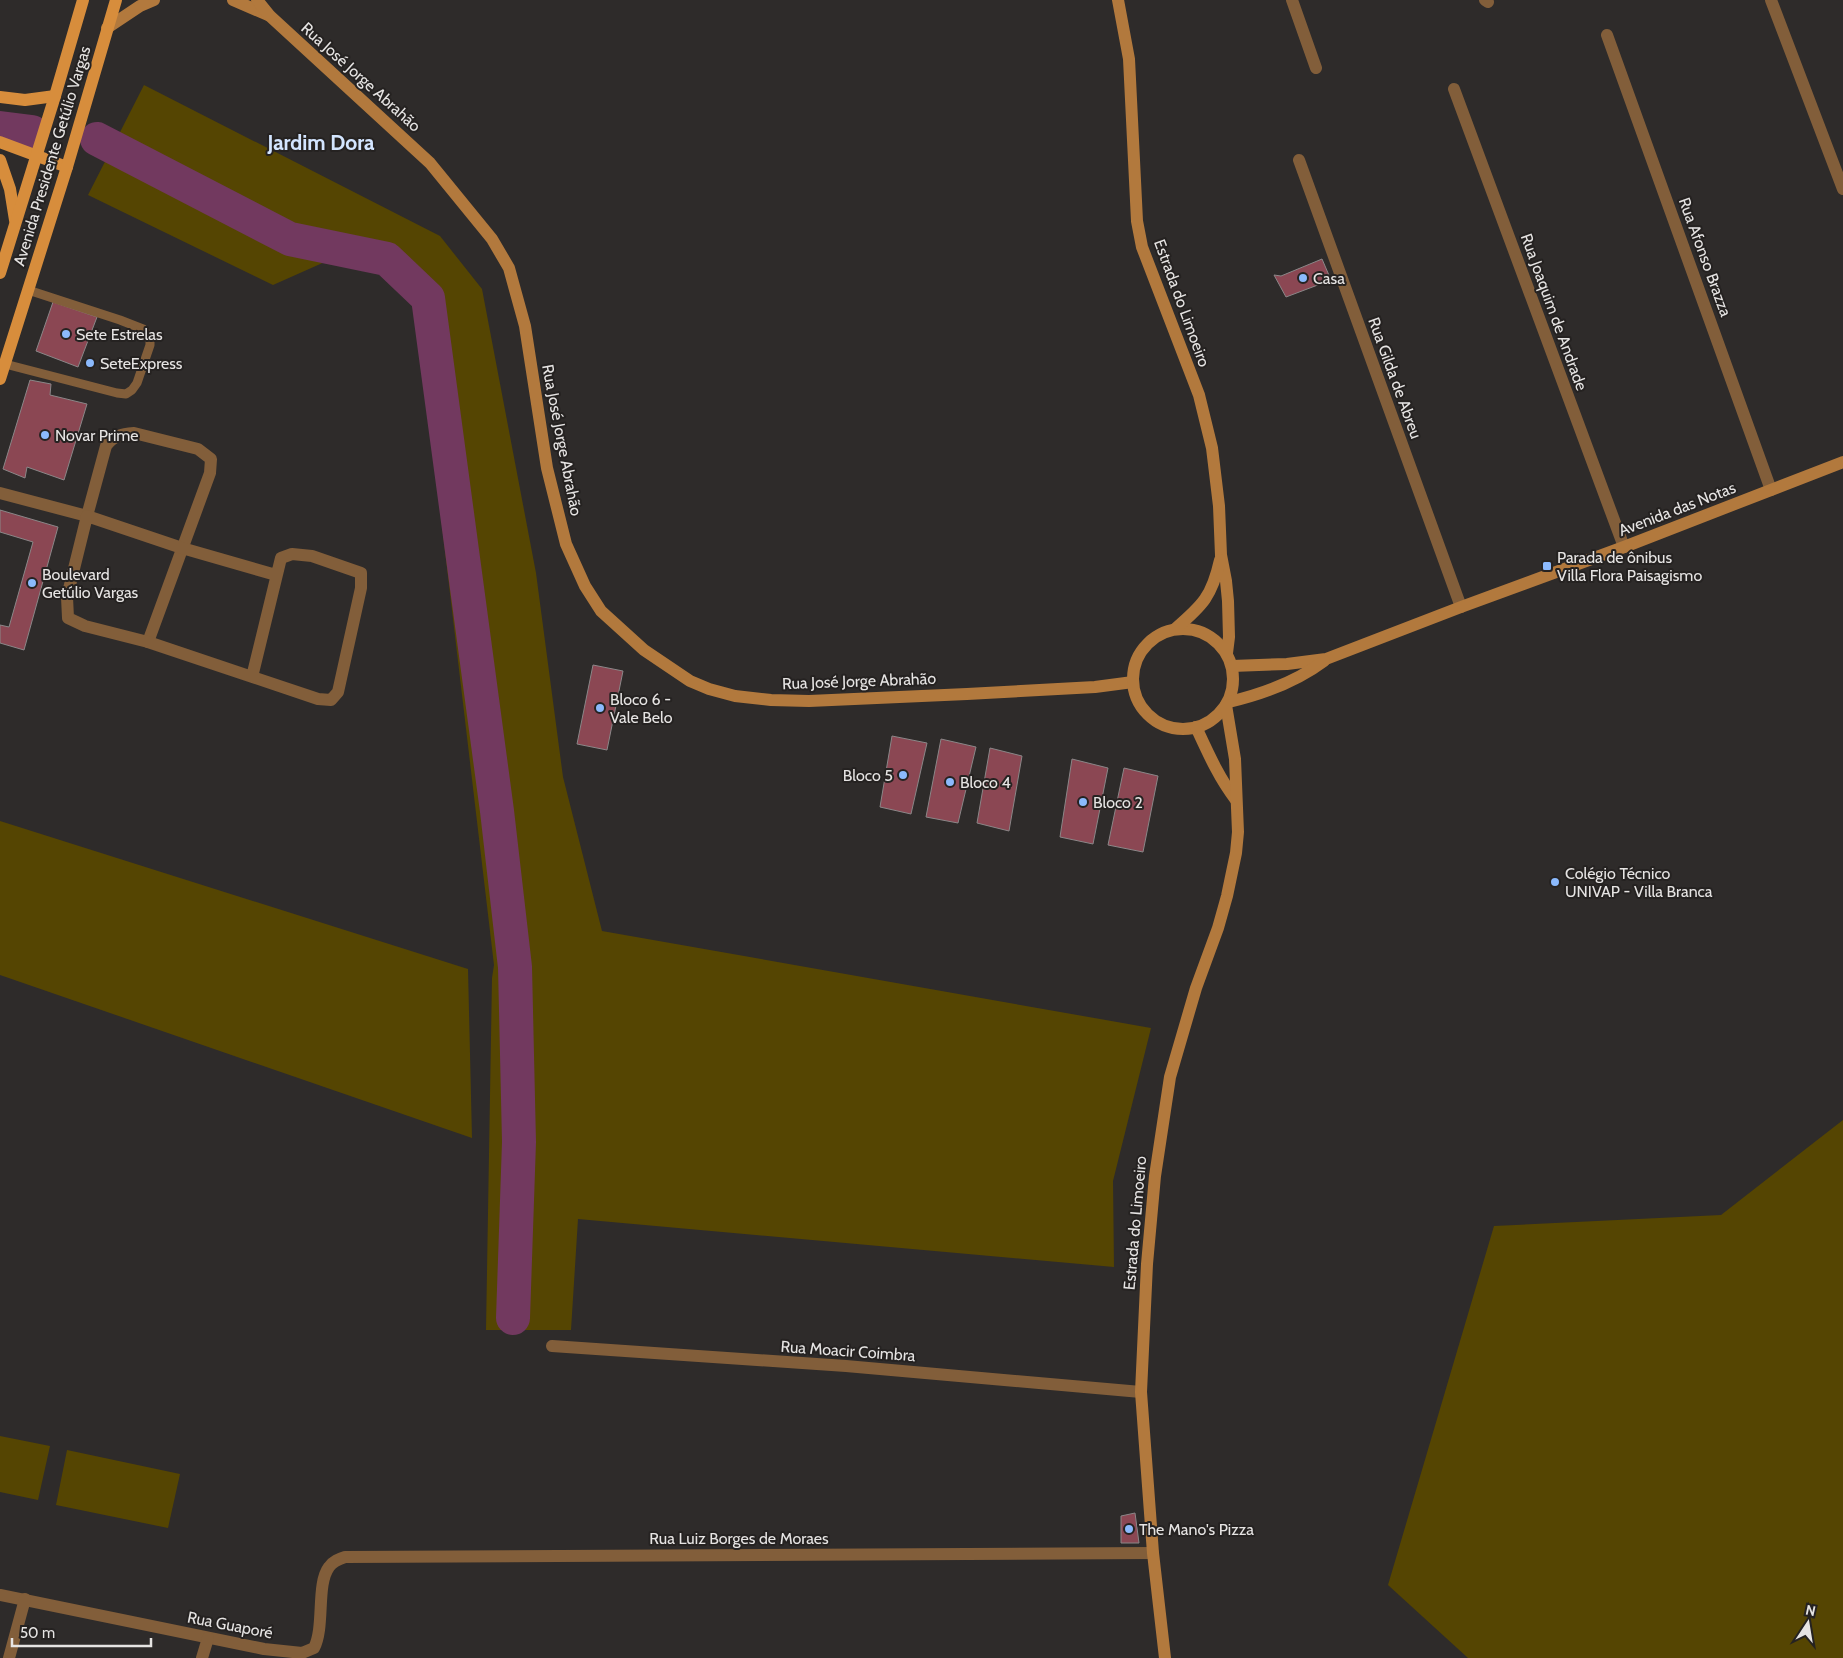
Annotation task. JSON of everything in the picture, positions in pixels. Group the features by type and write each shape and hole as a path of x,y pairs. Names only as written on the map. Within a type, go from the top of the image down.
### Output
{"main road":[{"name":"Avenida Presidente Getúlio Vargas","path":"0,273 56,96 83,0"},
{"name":"Avenida Presidente Getúlio Vargas","path":"0,379 67,167 116,0"},
{"path":"108,28 140,6 154,0"},
{"name":"Rua José Jorge Abrahão","path":"233,0 270,16"},
{"name":"Rua José Jorge Abrahão","path":"257,0 270,16 430,163 492,239 509,268 525,326 547,468 566,544 582,580 601,611 644,650 690,681 709,689 735,696 771,700 809,701 957,694 1094,687 1133,682"},
{"name":"Estrada do Limoeiro","path":"1118,0 1129,59 1137,222 1142,248 1198,395 1212,448 1219,506 1221,555 1228,601 1230,637 1227,653"},
{"path":"0,97 25,100 56,96"},
{"path":"0,142 67,167"},
{"path":"0,160 10,189 16,222"},
{"name":"Avenida das Notas","path":"1196,728 1208,723 1228,703 1297,679 1326,659 1843,462"},
{"name":"Estrada do Limoeiro","path":"1175,629 1197,611 1205,600 1216,579 1221,555"},
{"path":"1196,728 1182,729 1167,726 1154,720 1143,710 1136,697 1133,670 1143,648 1152,639 1163,632 1190,628 1205,633 1218,641 1227,653 1232,666 1234,684 1228,703"},
{"name":"Avenida das Notas","path":"1232,666 1288,664 1326,659"},
{"name":"Estrada do Limoeiro","path":"1165,1658 1153,1553 1141,1392 1148,1244 1163,1116 1170,1078 1180,1040 1227,896 1238,832 1235,759 1228,703"},
{"name":"Estrada do Limoeiro","path":"1196,728 1216,768 1236,800"}],"street":[{"path":"1292,0 1316,68"},
{"path":"1771,0 1842,183"},
{"name":"Rua Afonso Brazza","path":"1607,35 1771,490"},
{"name":"Rua Joaquim de Andrade","path":"1454,89 1624,547"},
{"name":"Rua Gilda de Abreu","path":"1299,160 1461,607"},
{"path":"148,642 210,473 211,459 198,449 134,433 124,434 111,439 106,446 67,596 68,618 85,626 148,642 252,677 318,699 331,700 338,692 360,588 361,573 312,556 292,554 281,558 252,677"},
{"path":"0,493 87,516 182,548 276,575"},
{"name":"Rua Moacir Coimbra","path":"552,1346 846,1366 1141,1392"},
{"name":"Rua Luiz Borges de Moraes","path":"328,1568 336,1560 345,1556 358,1555 1153,1553"},
{"name":"Rua Guaporé","path":"0,1595 208,1638 302,1653 314,1648 318,1639 324,1580 328,1568"},
{"path":"9,1658 25,1599"},
{"path":"202,1658 208,1638"}],"lane":[{"path":"5,364 126,394 132,390 137,382 150,345 150,338 143,329 28,290"}],"shaded area":[{"path":"144,85 440,236 482,289 536,573 563,777 602,931 1151,1028 1113,1181 1114,1267 578,1219 571,1330 486,1330 492,978 494,965 413,281 403,252 363,245 273,285 88,195"},
{"path":"0,821 468,969 472,1138 0,975"},
{"path":"1843,1120 1843,1658 1468,1658 1388,1585 1494,1226 1721,1215"},
{"path":"0,1436 50,1446 38,1500 0,1492"},
{"path":"67,1450 180,1474 168,1528 56,1505"}],"building":[{"name":"Casa","path":"1322,259 1331,280 1286,297 1274,275 1281,276"},
{"name":"Sete Estrelas","path":"53,302 97,317 78,367 36,351"},
{"name":"Novar Prime","path":"30,380 51,384 50,395 87,404 64,480 27,467 25,478 3,469"},
{"name":"Boulevard Getúlio Vargas","path":"0,510 58,527 24,650 0,643 0,625 9,627 33,542 0,532"},
{"name":"Bloco 6 - Vale Belo","path":"593,665 623,671 607,750 577,744"},
{"name":"Bloco 5","path":"892,736 927,743 911,814 880,807"},
{"name":"Bloco 4","path":"941,739 976,747 958,823 926,817"},
{"path":"990,748 1022,756 1009,831 977,823"},
{"name":"Bloco 2","path":"1072,759 1108,768 1093,844 1060,837"},
{"path":"1124,768 1158,776 1143,852 1108,845"},
{"name":"The Mano's Pizza","path":"1135,1513 1139,1543 1121,1543 1121,1516"}],"waterway":[{"path":"0,128 32,132"},
{"path":"97,139 290,239 387,259 428,298 497,811 515,967 519,1142 513,1318"}],"place":[{"name":"Casa","path":"1303,278"},
{"name":"Sete Estrelas","path":"66,334"},
{"name":"SeteExpress","path":"90,363"},
{"name":"Novar Prime","path":"45,435"},
{"name":"Parada de ônibus Villa Flora Paisagismo","path":"1547,566"},
{"name":"Boulevard Getúlio Vargas","path":"32,583"},
{"name":"Bloco 6 - Vale Belo","path":"600,708"},
{"name":"Bloco 5","path":"903,775"},
{"name":"Bloco 4","path":"950,782"},
{"name":"Bloco 2","path":"1083,802"},
{"name":"Colégio Técnico UNIVAP - Villa Branca","path":"1555,882"},
{"name":"The Mano's Pizza","path":"1129,1529"}],"district":[{"name":"Jardim Dora","path":"321,142"}]}
